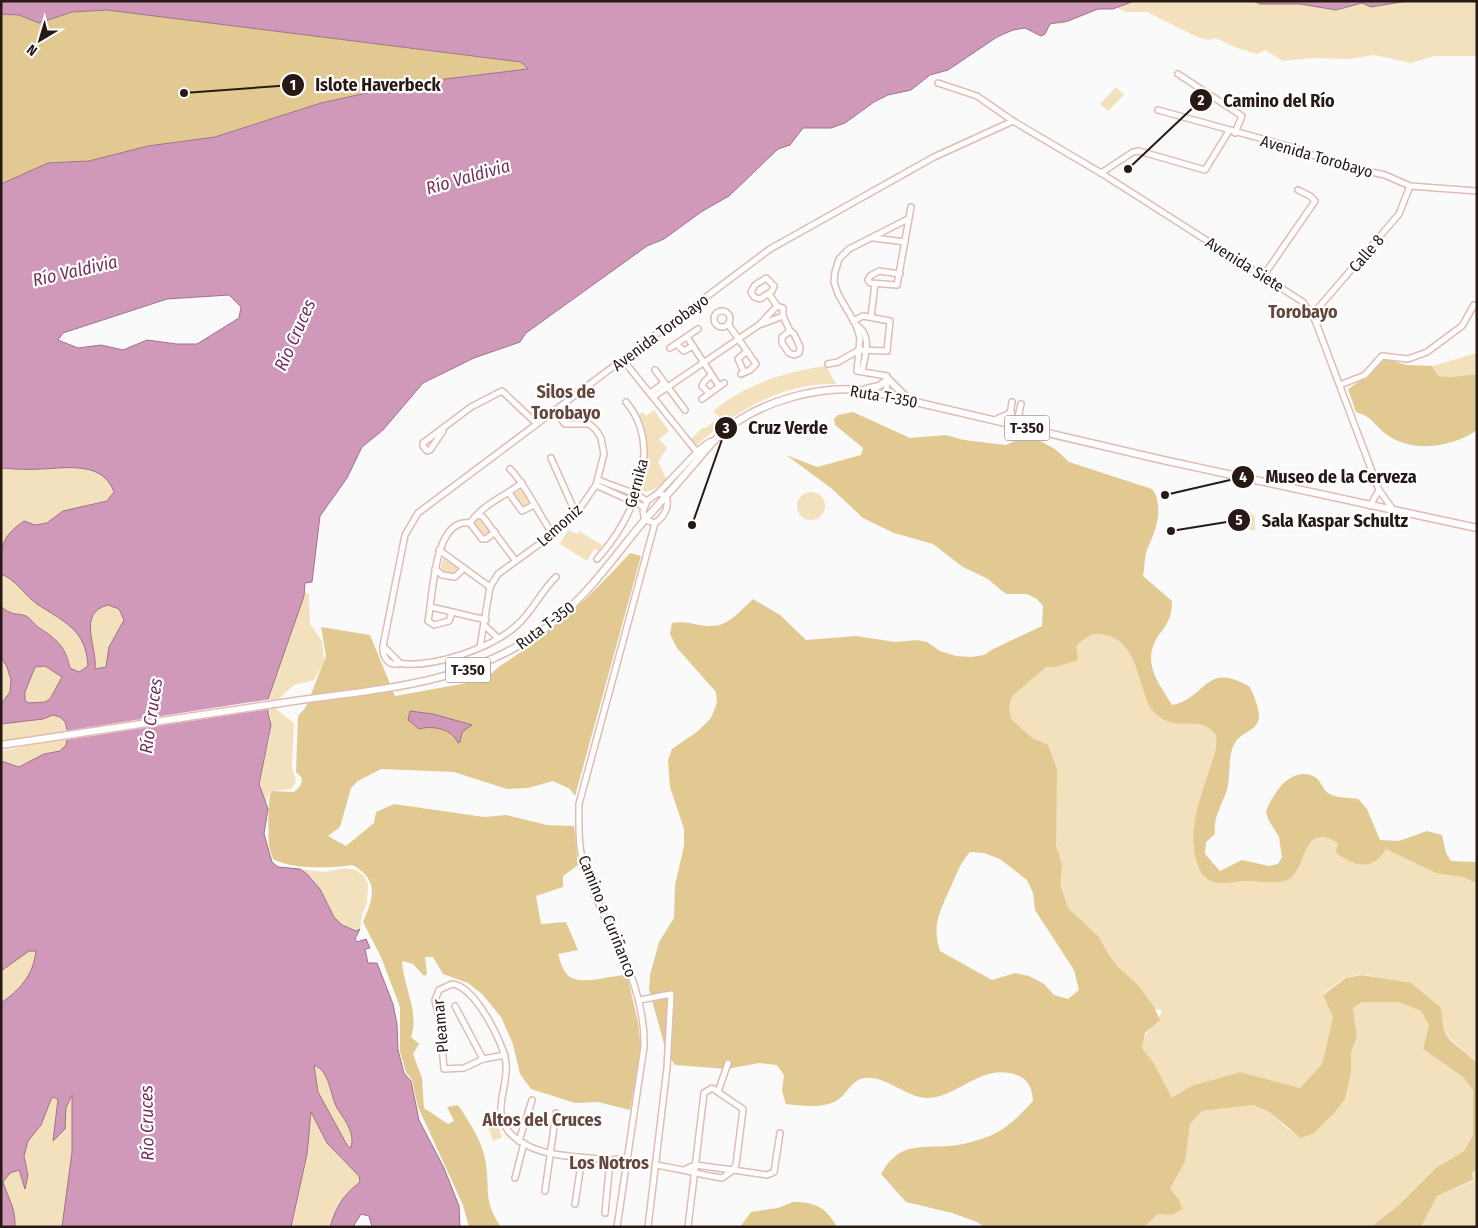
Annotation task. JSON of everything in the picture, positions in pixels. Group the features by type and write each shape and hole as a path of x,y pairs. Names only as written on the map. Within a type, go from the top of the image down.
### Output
{"main road":[{"path":"863,390 879,386 888,379 898,392 911,400"},
{"name":"Ruta T-350","path":"2,745 299,700 356,694 431,681 466,671 500,656 533,638 570,608 721,434 749,416 789,399 826,390 863,390 911,400 1395,512 1477,528"},
{"path":"993,420 1011,413"},
{"path":"1019,415 1020,420 1030,428"},
{"path":"697,452 721,434"}],"street":[{"path":"1101,173 1133,152 1139,151 1205,170 1242,116 1178,74"},
{"name":"Avenida Siete","path":"938,83 977,96 1013,121 1101,173 1300,299 1313,314 1379,490 1395,512"},
{"name":"Avenida Torobayo","path":"1158,110 1295,148 1335,164 1385,176 1410,186 1477,191"},
{"name":"Avenida Torobayo","path":"480,647 415,665 398,663 394,665 386,660 383,654 384,646 405,534 412,520 770,249 934,157 1013,121"},
{"name":"Calle 8","path":"1313,314 1399,214 1410,186"},
{"path":"1264,275 1315,201 1298,190"},
{"path":"900,274 875,272 868,279 870,283 895,286 900,274 910,207"},
{"path":"861,362 860,343 854,323 838,294 834,282 834,272 843,254 859,243 874,238 908,219"},
{"path":"874,238 905,242"},
{"path":"766,278 774,286 768,294 758,299 751,292 755,285 766,278"},
{"path":"871,317 874,284"},
{"path":"768,294 777,306 784,309 782,316 800,347 799,353 794,355 788,352 781,341 782,336 790,331"},
{"path":"1340,385 1365,375 1382,356 1408,360 1427,352 1462,326 1474,305"},
{"path":"759,325 777,306"},
{"path":"651,395 759,325 782,316"},
{"path":"828,364 838,362 859,350 887,351 891,325 888,320 863,316 854,323"},
{"path":"854,323 864,333 868,344 857,371 886,375 888,379 886,395"},
{"path":"728,324 738,338 747,351 756,364 750,370 743,373 738,359 747,351"},
{"path":"670,348 698,329"},
{"path":"687,337 711,375 721,385 702,399"},
{"path":"676,344 684,351 693,346"},
{"path":"623,360 697,452 658,493 647,501 644,507 645,520 655,524"},
{"path":"655,370 685,410"},
{"path":"709,393 702,386 711,375"},
{"path":"443,430 471,407 502,391 537,424"},
{"name":"Gernika","path":"597,558 616,535 634,501 643,463 644,439 637,417 626,402"},
{"path":"1012,402 1013,424"},
{"path":"1013,424 1019,415 1021,404"},
{"name":"Lemoniz","path":"490,587 498,574 553,534 576,514 597,482 604,451 598,432 586,423 565,424 555,411"},
{"path":"551,458 576,514"},
{"path":"510,469 522,483 553,534"},
{"path":"597,482 636,494 647,501"},
{"path":"597,482 644,507"},
{"path":"470,524 499,496 509,493 522,483"},
{"path":"1370,506 1379,490"},
{"path":"509,493 522,511 534,505"},
{"path":"658,493 666,496"},
{"name":"Camino a Curiñanco","path":"617,1227 644,1047 640,1000 632,974 583,860 579,838 579,810 581,791 655,524 666,511 666,496"},
{"path":"478,515 483,517 515,560"},
{"path":"452,612 450,620 432,625 428,621 435,569 444,540 452,530 464,523 470,524 482,539 486,539 495,532"},
{"path":"440,550 490,587 480,647"},
{"path":"435,569 442,575 455,577 464,568"},
{"path":"480,647 498,638 522,620 545,588 556,577"},
{"path":"431,607 485,623 498,638"},
{"name":"Pleamar","path":"483,1059 464,1068 444,1069 440,1023 435,1000 437,992 443,986 456,984 466,988 485,1015 505,1055"},
{"path":"640,1000 671,994 667,1068 648,1227"},
{"path":"455,1006 483,1059 505,1055 506,1074 500,1100 500,1109 506,1125 521,1142 551,1153 618,1161 626,1165"},
{"path":"718,1092 728,1063"},
{"path":"656,1165 686,1169 694,1174 722,1178 733,1170 736,1165 743,1109 712,1088 704,1094 695,1165 694,1174 688,1227"},
{"path":"515,1178 521,1142 532,1100"},
{"path":"545,1191 556,1113"},
{"path":"686,1169 695,1165 767,1175 774,1172 780,1132"},
{"path":"575,1204 582,1157"},
{"path":"618,1161 627,1158"},
{"path":"605,1213 610,1160"}],"shaded area":[{"path":"1100,1 1254,1 1260,4 1300,4 1336,10 1362,3 1371,7 1407,1 1477,1 1477,56 1435,56 1411,63 1374,55 1349,59 1312,58 1283,61 1265,50 1257,54 1216,38 1208,40 1197,37 1147,12 1126,12 1116,7 1083,12 1072,16 1066,23 1061,24 1057,21"},
{"path":"107,10 521,62 528,69 412,83 321,103 215,137 148,146 89,161 48,163 1,184 1,14 19,15 39,23 72,12"},
{"path":"1116,87 1124,95 1108,111 1100,104"},
{"path":"1477,353 1477,374 1450,377 1438,376 1432,366"},
{"path":"1385,359 1407,365 1432,366 1438,376 1450,377 1477,374 1477,430 1456,441 1432,446 1420,446 1396,440 1386,434 1370,419 1356,412 1348,389 1369,375"},
{"path":"826,366 836,384 797,388 778,394 761,401 727,421 697,445 691,439 702,428 706,428 719,417 713,411 739,393 780,376"},
{"path":"654,410 669,431 659,439 667,448 658,462 667,480 657,488 645,492 640,488 644,469 645,443 638,415 643,412 646,416"},
{"path":"853,412 910,438 946,435 964,440 1006,445 1029,435 1055,449 1069,462 1152,489 1158,502 1158,517 1155,531 1146,552 1143,576 1172,601 1170,618 1155,642 1152,652 1151,661 1156,678 1172,705 1184,701 1214,679 1223,678 1235,680 1250,687 1258,709 1259,717 1256,725 1239,738 1233,746 1227,790 1217,817 1215,834 1206,842 1205,854 1220,871 1242,860 1269,866 1278,864 1282,857 1279,837 1268,819 1266,811 1273,797 1284,783 1297,775 1305,774 1316,777 1326,791 1332,795 1358,799 1367,809 1380,840 1399,841 1427,831 1442,835 1446,853 1451,861 1477,862 1477,883 1463,877 1436,873 1386,849 1381,856 1369,864 1356,864 1336,853 1338,843 1326,838 1317,838 1306,849 1294,875 1287,880 1278,882 1245,881 1222,883 1211,881 1203,875 1199,868 1193,843 1198,805 1215,752 1216,735 1209,728 1202,725 1169,722 1151,709 1134,661 1123,645 1116,639 1106,635 1097,634 1090,636 1076,646 1078,660 1056,667 1046,667 1012,696 1009,707 1011,719 1032,738 1048,745 1057,769 1056,845 1062,865 1060,884 1068,908 1099,937 1118,967 1138,985 1154,1007 1160,1020 1145,1033 1142,1048 1153,1062 1172,1098 1191,1086 1240,1072 1300,1088 1322,1064 1333,1017 1323,995 1346,978 1362,975 1411,983 1440,1007 1444,1030 1448,1037 1477,1064 1477,1168 1472,1173 1473,1180 1437,1196 1421,1227 1371,1227 1400,1204 1436,1168 1464,1151 1473,1135 1473,1090 1463,1077 1423,1049 1429,1025 1421,1011 1399,1002 1362,1002 1353,1008 1357,1037 1351,1053 1351,1072 1345,1099 1314,1133 1301,1138 1268,1111 1253,1105 1202,1111 1190,1124 1185,1162 1170,1189 1179,1199 1182,1209 1172,1215 1158,1214 1144,1227 984,1227 977,1222 952,1213 906,1202 881,1174 897,1155 905,1150 975,1141 998,1132 1009,1125 1033,1101 1030,1086 1026,1080 1019,1076 1006,1072 994,1073 982,1076 949,1093 926,1098 918,1097 881,1080 865,1078 857,1081 834,1102 820,1106 806,1106 786,1104 782,1091 784,1075 777,1065 759,1063 727,1069 675,1065 666,1051 649,989 650,975 659,942 674,918 675,885 684,846 684,829 670,787 668,760 672,749 698,731 711,718 717,703 716,692 677,648 670,634 672,623 683,622 717,626 729,621 753,599 780,615 806,640 856,636 895,642 917,640 927,642 940,651 956,656 971,657 984,655 1042,626 1043,606 1037,599 1027,594 1007,594 988,579 963,567 933,544 894,533 863,518 831,488 786,455 817,467 861,455 863,448 835,425 834,419 838,415","holes":["970,852 984,853 1000,859 1027,880 1033,893 1035,910 1074,970 1079,990 1068,999 1054,995 1044,984 1029,976 1015,973 992,980 940,951 937,934 938,920 958,870"]},
{"path":"89,465 104,470 128,503 115,608 119,609 124,620 114,637 107,661 75,1137 66,1227 1,1227 1,751 22,747 21,741 1,743 1,466"},
{"path":"523,488 531,503 523,509 512,495"},
{"path":"811,492 821,496 825,506 821,516 811,520 801,516 797,506 801,496"},
{"path":"1248,510 1255,517 1255,531 1244,528"},
{"path":"480,517 491,530 485,537 472,524"},
{"path":"568,530 577,534 579,531 602,545 599,551 594,549 587,561 560,544"},
{"path":"630,553 641,556 575,796 570,789 553,781 528,788 507,789 454,772 381,769 358,781 351,788 340,827 328,836 346,846 374,823 376,812 394,804 484,817 506,815 547,825 574,826 578,865 563,876 563,887 536,896 541,924 566,922 578,950 558,954 563,969 571,977 578,980 594,980 627,975 638,1022 641,1050 630,1110 598,1102 575,1103 531,1089 520,1074 513,1044 501,1017 482,994 468,983 443,974 433,957 425,957 427,974 424,976 413,964 402,961 414,1019 411,1037 419,1044 413,1054 422,1078 424,1108 448,1124 454,1121 447,1107 458,1105 482,1148 486,1164 489,1203 501,1227 469,1227 463,1205 418,1107 412,1080 406,1072 400,1052 400,1007 381,957 363,922 372,897 370,883 367,877 353,865 301,867 273,859 269,848 268,816 270,794 271,791 294,792 301,785 302,778 296,772 298,716 306,707 326,656 321,627 370,635 395,696 478,681 489,676 555,626 600,585"},
{"path":"445,558 458,567 455,575 440,571 443,559"},
{"path":"304,592 309,594 310,624 322,641 323,664 314,680 294,685 277,700 276,709 294,723 292,767 296,782 291,789 270,791 266,802 260,783 260,773 270,736 271,726 268,699"},
{"path":"1096,629 1109,633 1127,645 1138,663 1150,696 1211,723 1219,734 1202,801 1204,872 1258,879 1299,853 1317,834 1387,848 1477,881 1477,1064 1446,1032 1442,1014 1396,985 1383,979 1358,975 1346,978 1323,994 1333,1017 1322,1064 1300,1088 1240,1072 1191,1086 1172,1099 1153,1062 1142,1048 1147,1033 1160,1016 1162,1010 1151,1009 1065,909 1008,721 1008,694"},
{"path":"344,868 356,870 364,876 368,884 367,903 362,914 360,929 356,931 342,925 333,914 315,882 300,869 325,872"},
{"path":"1362,1002 1399,1002 1421,1011 1429,1025 1423,1049 1463,1077 1473,1090 1473,1135 1464,1151 1436,1168 1400,1204 1371,1227 1144,1227 1158,1214 1172,1215 1179,1199 1170,1189 1185,1162 1190,1124 1202,1111 1253,1105 1268,1111 1290,1131 1345,1099 1351,1072 1351,1053 1357,1037 1353,1008"},
{"path":"313,1065 323,1072 329,1084 337,1108 351,1132 352,1148 347,1145 318,1092"},
{"path":"311,1111 327,1143 359,1176 360,1182 341,1202 330,1227 291,1227 307,1154"},
{"path":"496,1122 502,1137 493,1141 487,1125"},
{"path":"1477,1168 1477,1227 1421,1227 1437,1196 1473,1181 1472,1173"},
{"path":"793,1202 808,1203 819,1207 829,1215 837,1227 740,1227 751,1212 778,1208"}],"water":[{"path":"1,1 1134,1 1113,9 1098,9 1068,21 1050,24 1045,34 1041,36 1025,28 1013,30 997,37 948,70 930,75 911,90 888,95 874,102 845,123 831,128 803,128 790,145 778,149 729,196 701,212 664,239 647,246 526,333 520,342 474,358 423,383 383,430 362,447 347,478 320,516 312,582 305,583 304,596 268,699 268,713 271,725 259,784 268,809 264,834 272,862 278,867 300,869 307,874 320,889 334,917 342,925 356,931 360,929 355,939 357,942 366,939 370,948 365,949 368,963 377,963 393,1004 397,1024 398,1050 404,1073 411,1081 419,1120 444,1168 459,1206 460,1227 372,1227 369,1216 361,1214 353,1227 330,1227 341,1202 360,1182 359,1176 327,1143 311,1112 307,1154 291,1227 62,1227 72,1152 72,1095 66,1108 65,1129 53,1141 58,1099 52,1097 41,1125 28,1141 24,1156 28,1175 25,1189 19,1170 10,1173 3,1182 13,1209 15,1227 1,1227 1,1003 25,981 32,967 36,951 29,951 1,971 1,761 19,767 44,754 60,751 66,745 68,733 65,722 60,717 53,715 43,719 1,724 1,704 10,692 11,680 7,667 1,657 1,607 12,613 26,616 55,639 62,648 70,668 79,672 88,666 83,643 72,628 37,604 12,580 1,574 2,549 6,538 24,521 35,525 47,523 63,511 107,501 114,492 109,482 102,475 83,468 1,468 1,184 48,163 89,161 148,146 215,137 321,103 412,83 528,69 521,62 107,10 72,12 39,23 19,15 1,14","holes":["229,295 241,307 239,318 197,344 177,344 147,340 123,350 101,345 78,348 58,340 63,333 167,299","108,605 119,609 124,620 109,647 106,667 95,669 91,623 93,615 98,609","45,666 62,677 50,699 45,702 29,703 25,701 25,692 35,667","314,1065 323,1072 329,1084 337,1108 352,1137 351,1148 347,1145 318,1092"]},
{"path":"1254,1 1407,1 1371,7 1362,3 1336,10 1300,4 1260,4"},
{"path":"410,711 433,714 472,725 462,732 460,742 458,743 451,734 442,729 419,729 408,720"}],"pier":[{"path":"271,699 270,709 65,740 65,731"}],"place":[{"name":"Islote Haverbeck","path":"184,93"},
{"name":"Camino del Río","path":"1128,169"},
{"name":"Museo de la Cerveza","path":"1165,495"},
{"name":"Cruz Verde","path":"692,525"},
{"name":"Sala Kaspar Schultz","path":"1171,531"}],"district":[{"name":"Torobayo","path":"1303,312"},
{"name":"Silos de Torobayo","path":"566,402"},
{"name":"Altos del Cruces","path":"542,1120"},
{"name":"Los Notros","path":"609,1163"}],"water label":[{"name":"Río Valdivia","path":"468,177"},
{"name":"Río Valdivia","path":"75,271"},
{"name":"Río Cruces","path":"295,335"},
{"name":"Río Cruces","path":"151,716"},
{"name":"Río Cruces","path":"147,1123"}]}
